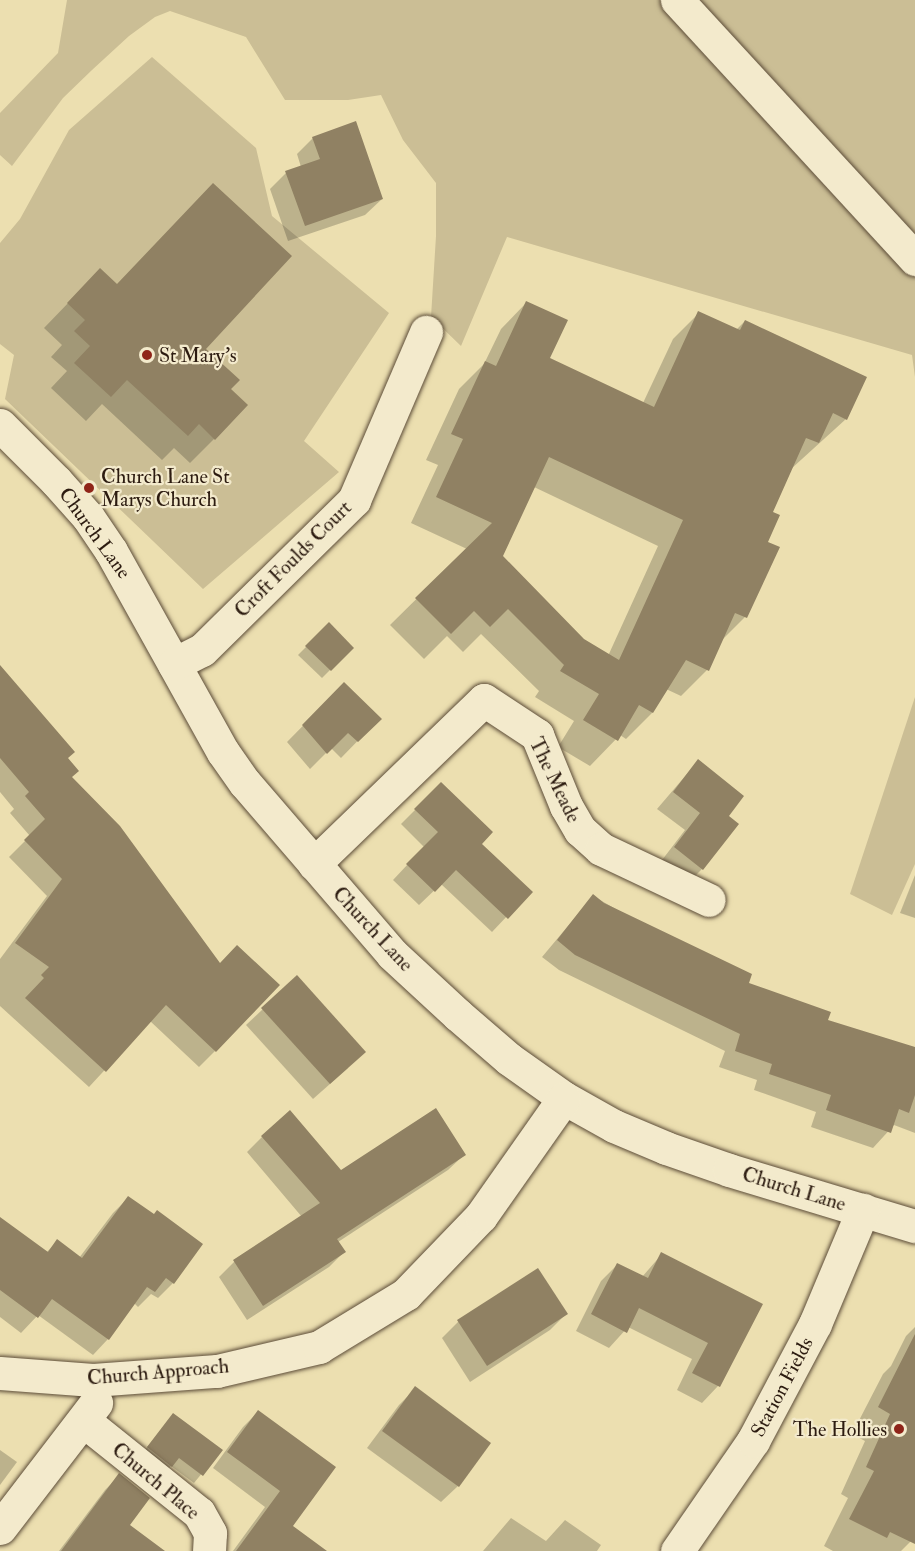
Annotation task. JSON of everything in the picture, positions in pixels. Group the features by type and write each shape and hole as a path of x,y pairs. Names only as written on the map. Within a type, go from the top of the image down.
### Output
{"street":[{"path":"677,0 915,259"},
{"name":"Croft Foulds Court","path":"174,664 202,650 354,500 426,332"},
{"name":"Church Lane","path":"0,424 88,517 135,589 223,752 244,783 392,954 509,1059 564,1098 614,1126 666,1148 915,1226"},
{"name":"The Meade","path":"314,864 484,700 537,735 566,806 580,830 601,849 709,900"},
{"name":"Church Approach","path":"0,1373 93,1380 217,1371 319,1347 406,1294 481,1216 564,1098"},
{"name":"Station Fields","path":"677,1551 753,1441 815,1324 863,1210"},
{"path":"0,1528 115,1378"},
{"name":"Church Place","path":"84,1420 199,1513 210,1533 209,1551"}],"shaded area":[{"path":"67,0 915,0 915,377 912,355 507,237 461,346 431,317 436,236 436,183 403,140 381,95 348,100 285,100 246,37 170,11 155,17 129,36 63,98 12,166 0,155 0,113 58,53"},
{"path":"152,57 256,148 272,216 389,313 304,441 339,472 203,589 5,399 14,355 0,344 0,243 20,219 69,130"},
{"path":"915,697 915,864 892,915 850,894"}],"building":[{"path":"356,121 383,199 305,226 285,171 320,159 312,137"},
{"path":"213,183 292,256 206,349 240,380 231,389 248,405 215,440 199,424 188,436 127,380 111,397 74,363 90,346 74,331 85,320 67,303 100,268 117,284"},
{"path":"526,301 568,320 550,358 654,407 698,311 740,330 745,320 867,377 847,420 833,413 819,443 806,438 773,512 780,515 768,542 780,547 747,618 735,613 709,671 686,660 653,713 639,705 618,741 583,720 599,694 560,671 564,665 508,609 490,627 474,611 451,634 415,598 492,523 436,497 463,439 451,434 485,361 496,366","holes":["549,457 683,520 619,660 584,639 503,556"]},
{"path":"329,622 354,648 331,671 305,646"},
{"path":"0,665 75,752 68,758 79,771 72,777 120,826 220,963 237,945 280,985 216,1052 166,1005 106,1072 25,998 44,978 41,975 49,967 15,943 62,879 24,840 45,819 25,796 29,792 0,758"},
{"path":"344,682 382,719 358,742 348,733 327,754 302,725"},
{"path":"698,759 744,796 729,816 739,824 703,870 674,847 700,813 673,792"},
{"path":"441,782 493,832 482,844 533,892 508,919 456,870 435,892 406,864 438,832 414,809"},
{"path":"593,894 604,903 752,974 749,983 831,1012 828,1020 915,1047 915,1095 909,1113 899,1109 891,1133 826,1110 831,1095 769,1074 772,1064 735,1051 740,1034 575,955 557,940"},
{"path":"297,975 366,1052 330,1084 261,1008"},
{"path":"436,1108 466,1155 337,1239 346,1252 263,1306 233,1260 320,1203 261,1136 290,1110 341,1170"},
{"path":"128,1196 154,1214 157,1210 203,1244 174,1284 166,1278 155,1292 147,1287 109,1340 52,1299 38,1318 0,1290 0,1217 48,1252 57,1239 82,1258"},
{"path":"661,1252 763,1304 720,1387 692,1373 708,1343 639,1308 627,1333 591,1314 617,1263 648,1278"},
{"path":"538,1268 568,1314 487,1366 457,1320"},
{"name":"The Hollies","path":"915,1334 915,1544 890,1532 887,1538 849,1519 874,1471 866,1467 890,1414 878,1407"},
{"path":"415,1386 491,1443 459,1487 382,1431"},
{"path":"258,1410 336,1467 293,1526 327,1551 236,1551 280,1491 227,1452"},
{"path":"173,1413 223,1450 203,1476 179,1458 172,1467 147,1447"},
{"path":"119,1473 150,1498 130,1525 165,1551 61,1551"}],"place":[{"name":"St Mary's","path":"147,355"},
{"name":"Church Lane St Marys Church","path":"89,488"},
{"name":"The Hollies","path":"899,1429"}]}
